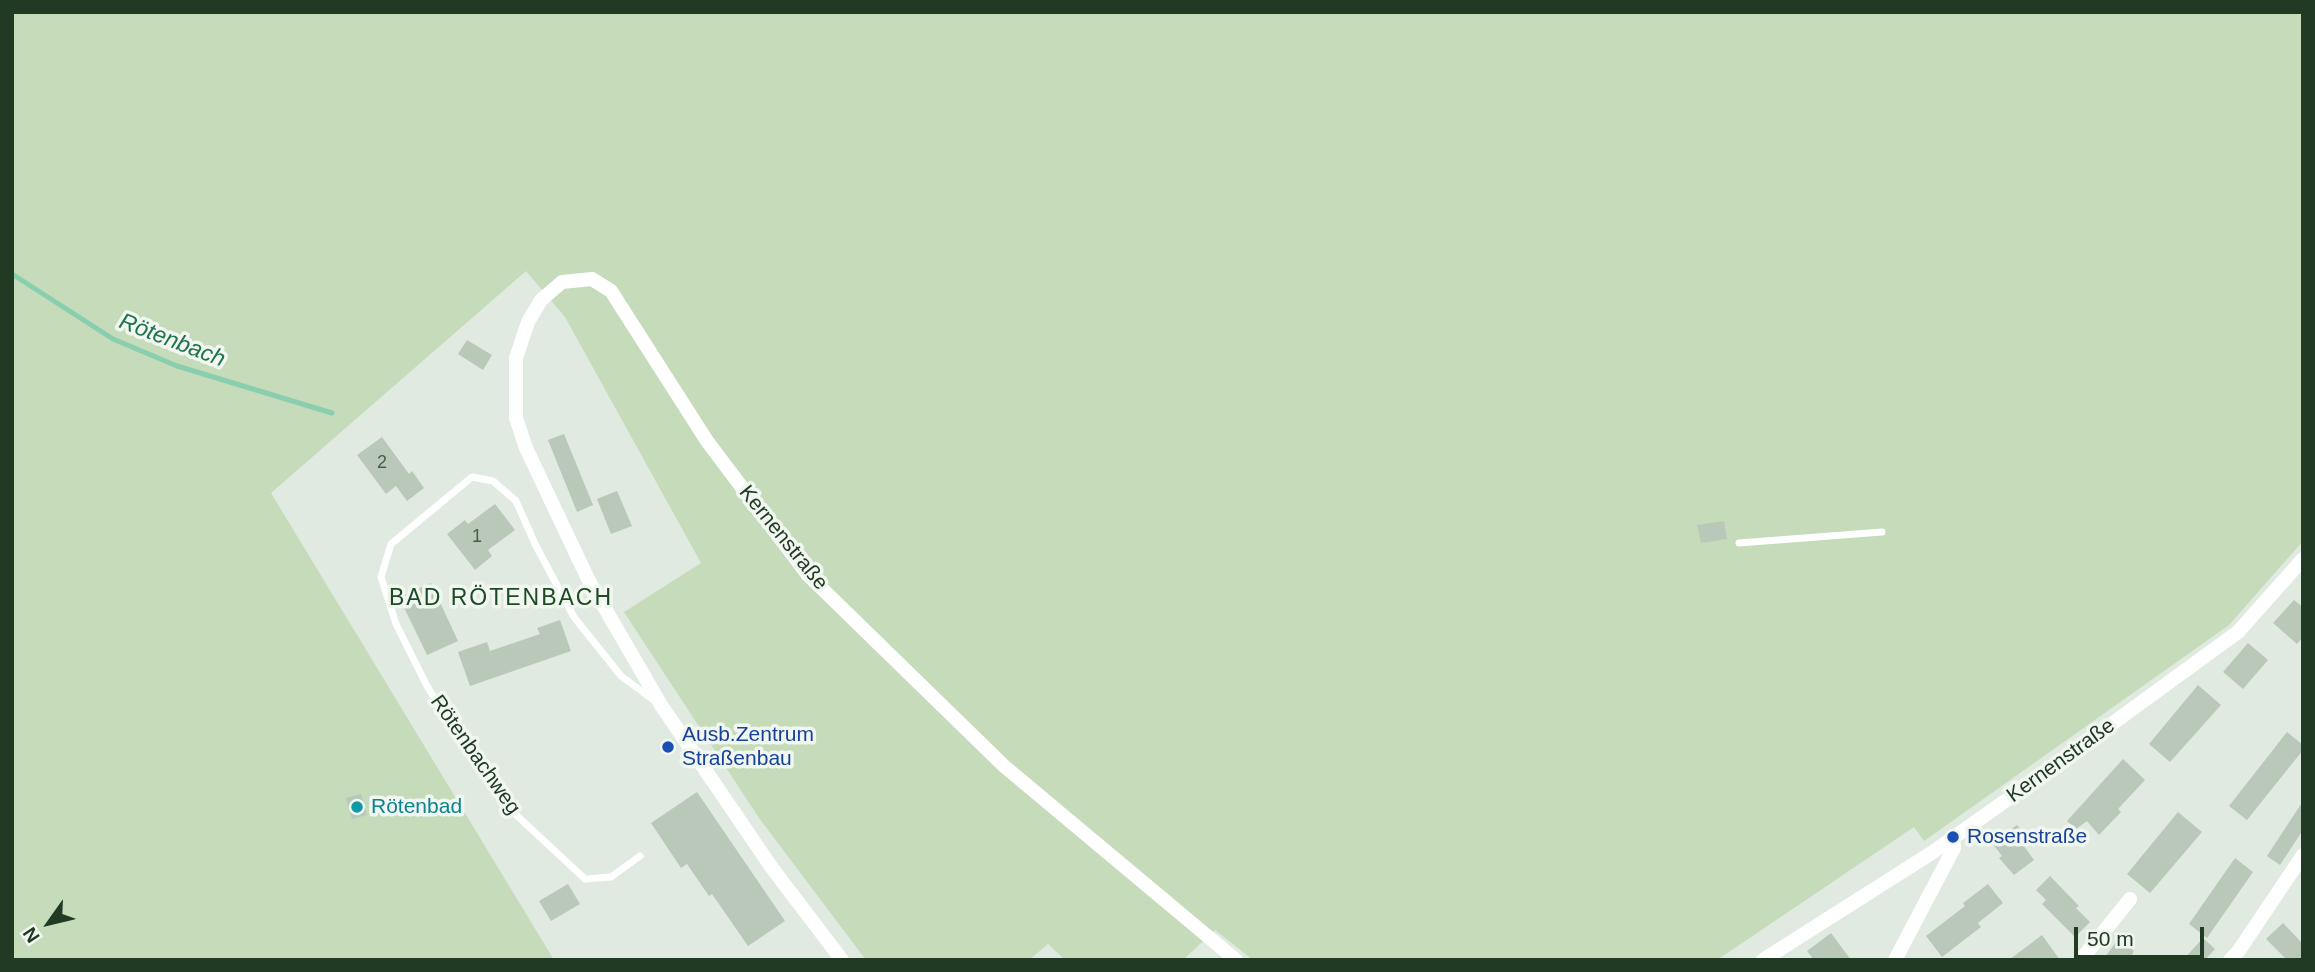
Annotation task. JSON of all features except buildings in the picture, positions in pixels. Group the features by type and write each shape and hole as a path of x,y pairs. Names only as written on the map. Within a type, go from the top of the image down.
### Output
{"street":[{"name":"Kernenstraße","path":"526,447 516,418 516,358 528,322 541,300 562,282 592,279 611,291 707,441 808,575 1004,766 1236,960"},
{"name":"Rötenbachweg","path":"526,447 589,581 661,705 772,868 842,960"},
{"name":"Kernenstraße","path":"1763,960 1953,837 2238,632 2303,559"},
{"path":"1895,960 1937,875 1954,848 1953,837"},
{"path":"2230,960 2303,855"},
{"path":"2081,960 2130,899"}],"lane":[{"name":"Rötenbachweg","path":"640,856 611,877 585,879 514,813 460,741 427,686 396,624 381,577 391,544 472,477 493,481 516,501 536,546 574,617 621,676 661,705"},
{"path":"1739,543 1882,532"}],"green space":[{"path":"12,12 2303,12 2303,541 2229,625 1924,841 1914,827 1717,960 1253,960 1215,930 1183,960 1065,960 1048,944 1029,960 866,960 759,818 624,612 701,563 565,317 526,271 271,493 554,960 12,960"}],"waterway":[{"name":"Rötenbach","path":"12,274 113,339 177,366 332,413"}],"place":[{"name":"Ausb.Zentrum Straßenbau","path":"668,747"},
{"name":"Rötenbad","path":"357,807"},
{"name":"Rosenstraße","path":"1953,837"}],"district":[{"name":"BAD RÖTENBACH","path":"501,599"}]}
